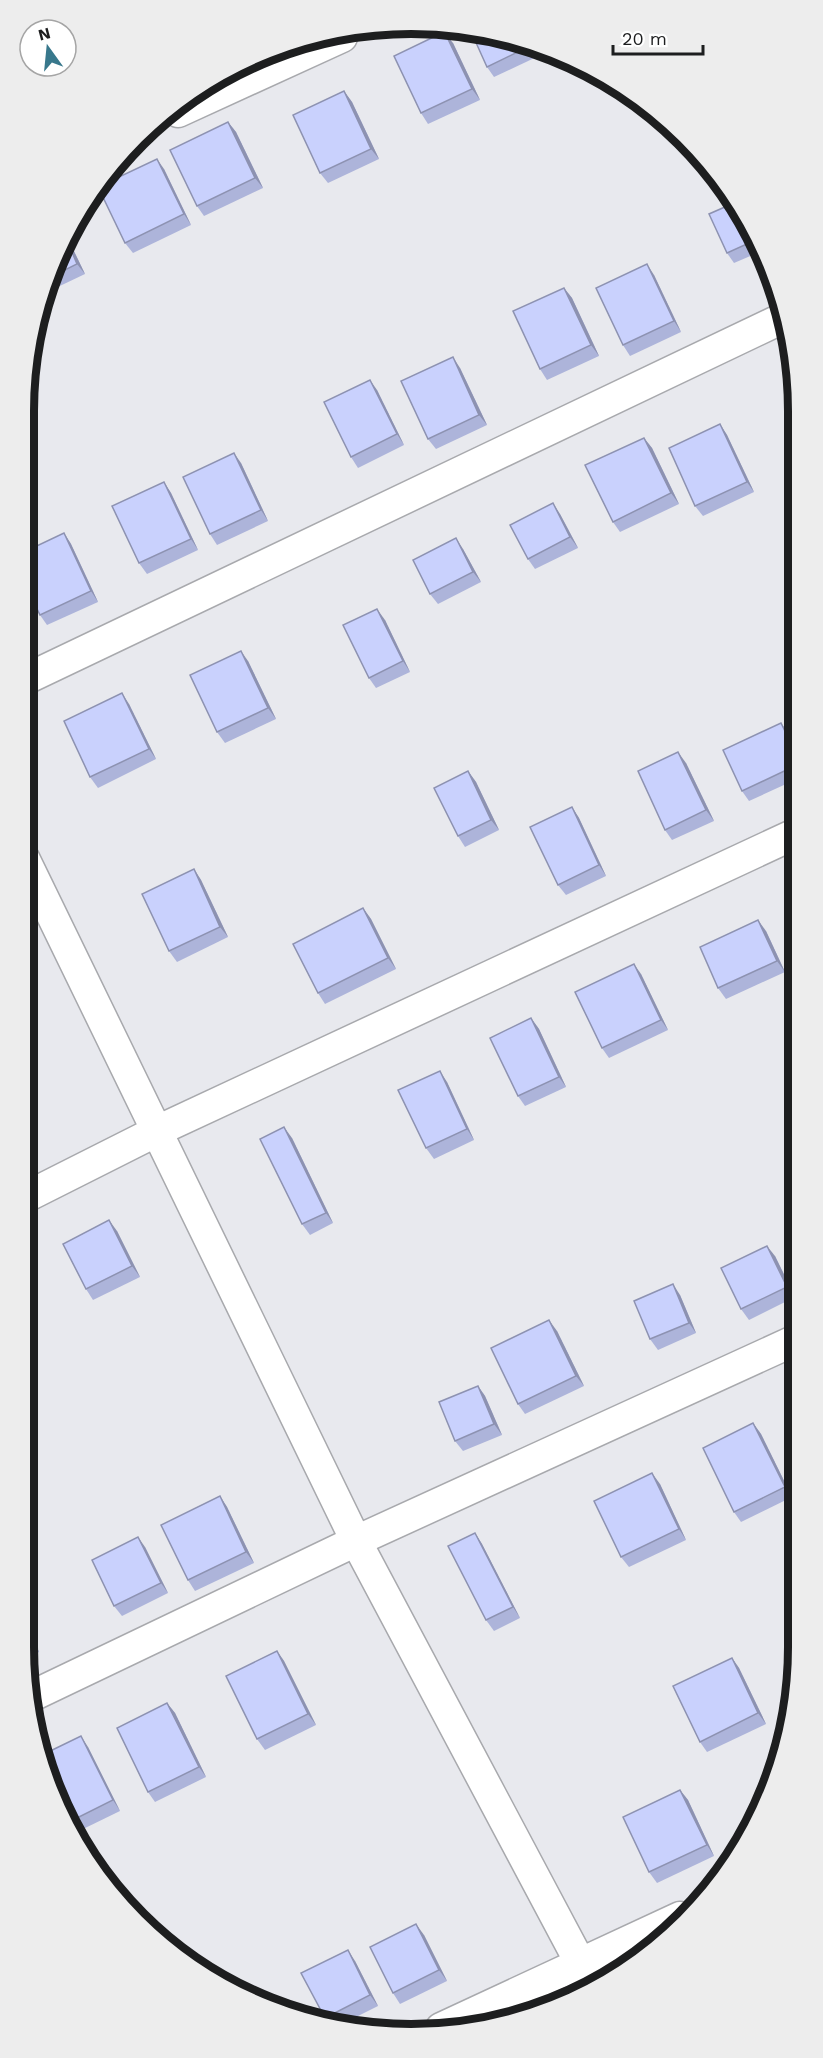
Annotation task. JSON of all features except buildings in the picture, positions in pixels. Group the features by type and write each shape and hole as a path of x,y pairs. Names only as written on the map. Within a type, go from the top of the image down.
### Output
{"street":[{"path":"190,107 325,45"},
{"path":"34,675 777,321"},
{"path":"34,1193 157,1131 788,838"},
{"path":"34,879 356,1541 586,1975"},
{"path":"38,1693 356,1541 788,1344"},
{"path":"464,2019 586,1975 662,1928"}]}
